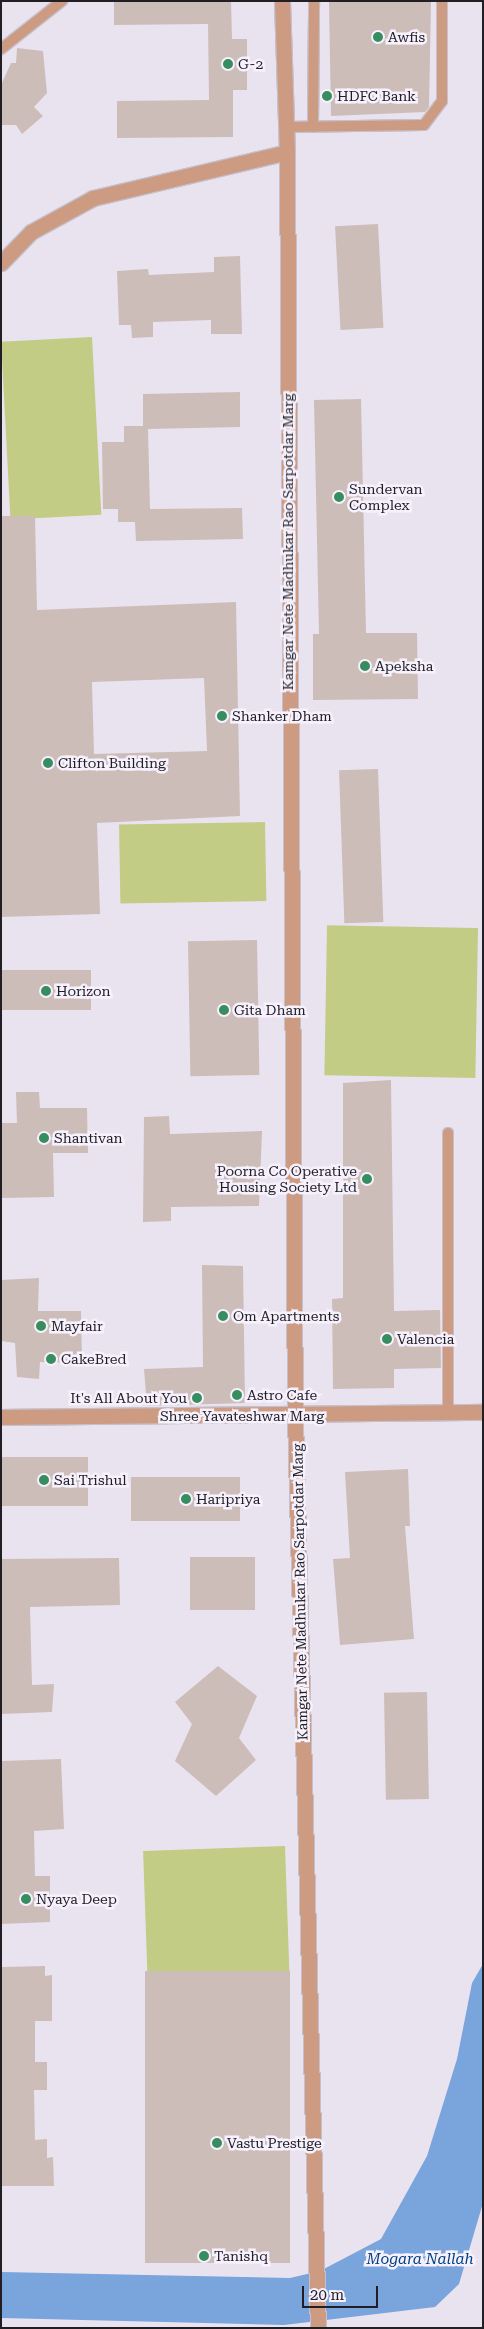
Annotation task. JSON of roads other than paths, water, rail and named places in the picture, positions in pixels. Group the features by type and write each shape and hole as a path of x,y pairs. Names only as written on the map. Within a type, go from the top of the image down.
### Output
{"street":[{"name":"Kamgar Nete Madhukar Rao Sarpotdar Marg","path":"282,1 286,127 290,1051 295,1416 318,2328"},
{"path":"1,263 31,232 92,198 286,152"},
{"name":"Shree Yavateshwar Marg","path":"1,1417 295,1416 483,1412"}],"lane":[{"path":"1,49 62,1"},
{"path":"313,126 314,1"},
{"path":"286,127 424,125 433,118 442,101 442,1"},
{"path":"448,1133 448,1414"}],"water":[{"name":"Mogara Nallah","path":"483,1964 483,2203 459,2284 435,2307 284,2325 1,2318 1,2272 290,2278 320,2271 381,2239 427,2156 457,2059 472,1983"}],"place":[{"name":"Awfis","path":"378,37"},
{"name":"G-2","path":"228,64"},
{"name":"HDFC Bank","path":"327,96"},
{"name":"Sundervan Complex","path":"339,497"},
{"name":"Apeksha","path":"365,666"},
{"name":"Shanker Dham","path":"222,716"},
{"name":"Clifton Building","path":"48,763"},
{"name":"Horizon","path":"46,991"},
{"name":"Gita Dham","path":"224,1010"},
{"name":"Shantivan","path":"44,1138"},
{"name":"Poorna Co Operative Housing Society Ltd","path":"367,1179"},
{"name":"Om Apartments","path":"223,1316"},
{"name":"Mayfair","path":"41,1326"},
{"name":"Valencia","path":"387,1339"},
{"name":"CakeBred","path":"51,1359"},
{"name":"Astro Cafe","path":"237,1395"},
{"name":"It's All About You","path":"197,1398"},
{"name":"Sai Trishul","path":"44,1480"},
{"name":"Haripriya","path":"186,1499"},
{"name":"Nyaya Deep","path":"26,1899"},
{"name":"Vastu Prestige","path":"217,2143"},
{"name":"Tanishq","path":"204,2256"}]}
